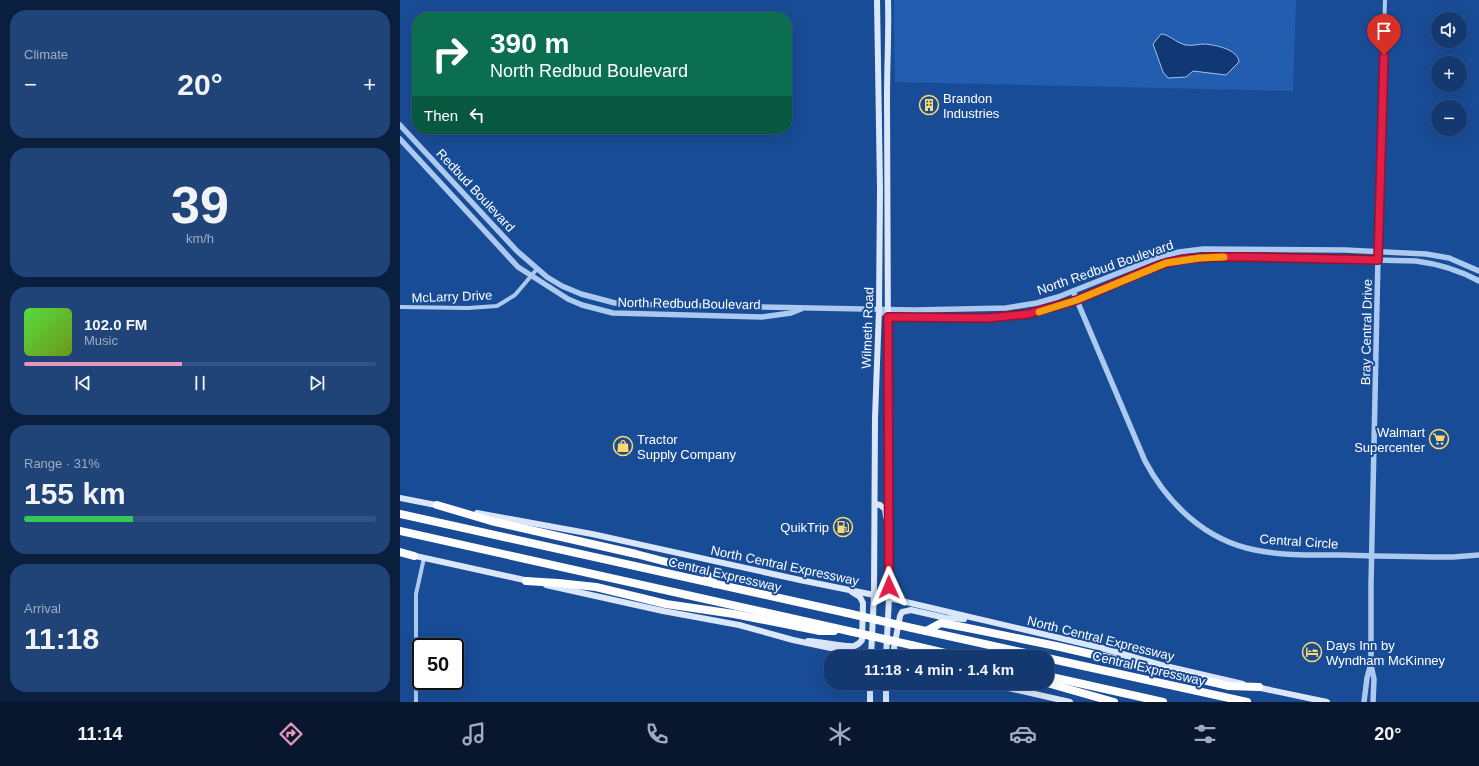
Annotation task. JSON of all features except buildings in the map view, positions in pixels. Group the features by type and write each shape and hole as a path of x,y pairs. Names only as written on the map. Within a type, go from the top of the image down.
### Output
{"highway":[{"path":"437,505 490,522 636,554 705,572 715,584"},
{"name":"Central Expressway","path":"400,514 1014,650"},
{"path":"400,531 932,650"},
{"path":"400,552 414,556"},
{"path":"526,581 558,582 596,587 666,604 734,614 820,631 853,632"},
{"path":"926,631 941,623 1056,646 1228,686 1259,687"},
{"name":"Central Expressway","path":"1054,659 1247,702"},
{"path":"1054,678 1163,702"},
{"path":"1054,685 1114,702"}],"main road":[{"name":"Wilmeth Road","path":"871,650 874,595 879,309 880,189 877,0"},
{"name":"Wilmeth Road","path":"886,650 889,598 888,0"},
{"path":"878,99 887,99"},
{"path":"876,418 888,418"},
{"name":"North Central Expressway","path":"400,498 592,534 889,598 1091,645 1161,665 1327,702"},
{"path":"875,504 880,505 885,509 886,548 889,564"},
{"path":"414,556 663,611 739,625 793,640 839,650"},
{"path":"793,640 819,641 853,647 859,644 862,640 863,603 860,597 850,590"},
{"path":"895,650 900,616 906,610 946,618 980,620"},
{"path":"870,690 870,702"},
{"path":"886,690 886,702"},
{"path":"1017,690 1070,702"}],"street":[{"name":"Bray Central Drive","path":"1374,702 1374,679 1371,665 1372,556 1385,0"},
{"name":"Redbud Boulevard","path":"400,125 518,251 537,269"},
{"name":"Redbud Boulevard","path":"400,139 513,262 531,276"},
{"name":"North Redbud Boulevard","path":"537,269 547,277 569,290 585,296 615,303 659,306 879,309 1006,308 1037,303 1073,291 1153,259 1179,252 1216,249 1378,251 1426,254 1459,262 1479,271"},
{"path":"1285,258 1286,249"},
{"path":"1179,252 1180,260"},
{"name":"North Redbud Boulevard","path":"888,317 997,318 1034,313 1077,300 1152,268 1180,260 1212,257 1416,261 1434,264 1464,273 1479,281"},
{"name":"McLarry Drive","path":"400,307 468,308 497,306 515,294 537,269"},
{"name":"North Redbud Boulevard","path":"531,276 568,299 613,313 762,317 806,308"},
{"name":"Central Circle","path":"1073,291 1145,461 1163,491 1177,507 1202,527 1221,539 1254,550 1277,553 1453,557 1479,555"},
{"path":"879,309 888,317"},
{"path":"416,702 416,594 424,558"},
{"name":"Bray Central Drive","path":"1364,702 1367,678 1371,665"}],"shaded area":[{"path":"894,0 1296,0 1293,91 895,82"},
{"path":"1161,34 1167,35 1186,45 1205,44 1225,48 1235,54 1239,62 1226,75 1193,71 1186,77 1168,78 1163,72 1153,44"}],"slow traffic":[{"path":"1039,312 1077,300 1166,263 1180,260 1224,257"}],"place":[{"name":"Brandon Industries","path":"929,105"},
{"name":"Walmart Supercenter","path":"1439,439"},
{"name":"Tractor Supply Company","path":"623,446"},
{"name":"QuikTrip","path":"843,527"},
{"name":"Days Inn by Wyndham McKinney","path":"1312,652"}],"route":[{"path":"889,587 888,317 997,318 1028,314 1077,300 1152,268 1185,259 1248,257 1378,260 1384,55"}]}
